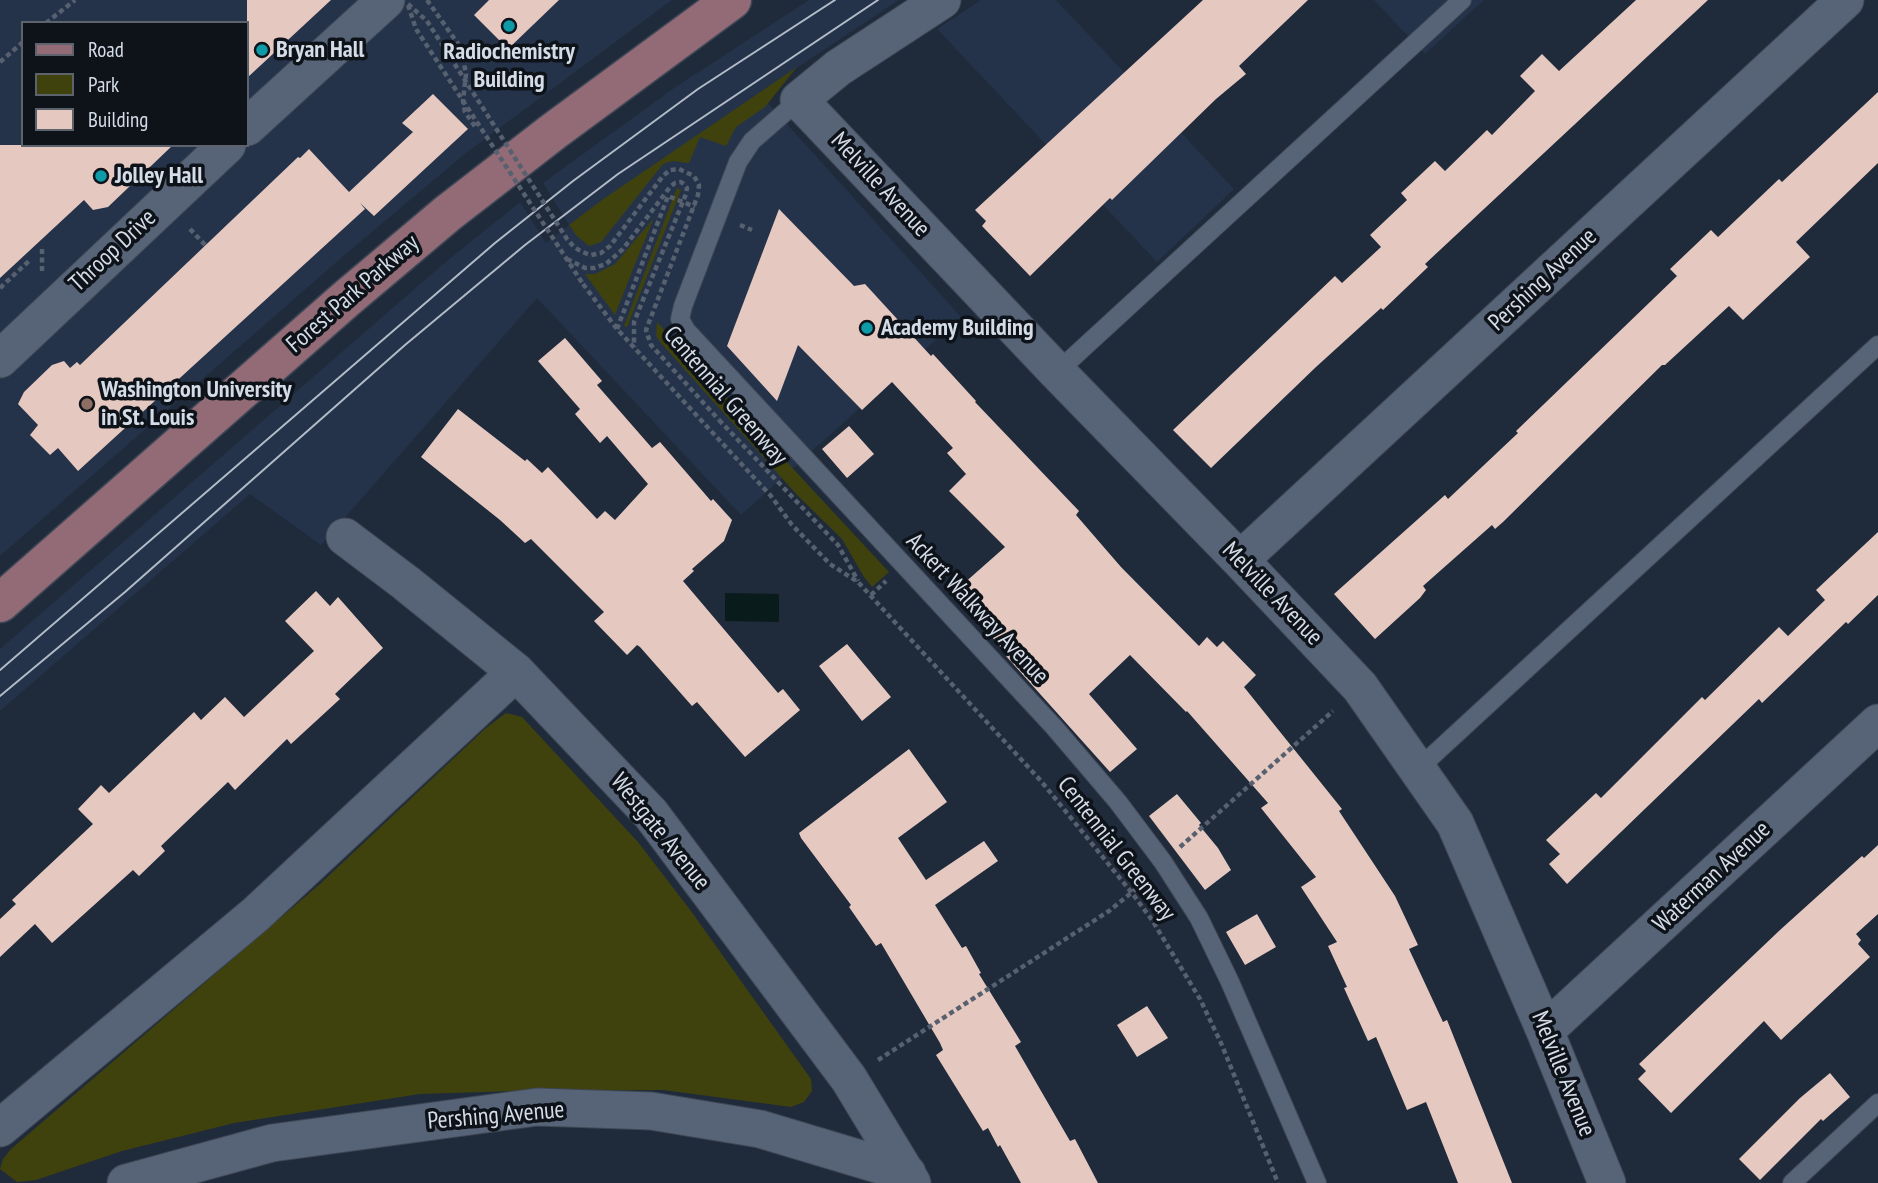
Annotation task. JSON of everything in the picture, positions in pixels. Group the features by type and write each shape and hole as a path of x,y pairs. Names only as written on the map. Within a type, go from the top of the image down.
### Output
{"main road":[{"name":"Forest Park Parkway","path":"0,603 346,299 448,213 732,0"},
{"name":"Forest Park Parkway","path":"691,31 746,0"}],"street":[{"path":"799,100 838,68 942,0"},
{"name":"Pershing Avenue","path":"1240,560 1846,0"},
{"path":"248,126 397,2"},
{"name":"Melville Avenue","path":"799,100 1360,687 1455,823 1607,1183"},
{"name":"Throop Drive","path":"0,359 225,147"},
{"name":"Westgate Avenue","path":"345,537 417,591 516,672 651,814 849,1079 909,1178"},
{"path":"0,1128 255,915 516,672"},
{"name":"Waterman Avenue","path":"1545,1031 1878,723"},
{"name":"Pershing Avenue","path":"126,1183 272,1143 537,1107 651,1111 760,1129 909,1178"}],"lane":[{"path":"1057,372 1462,0"},
{"name":"Ackert Walkway Avenue","path":"799,100 752,141 738,162 680,319 686,330 1054,727 1118,802 1163,862 1199,918 1230,982 1317,1183"},
{"path":"1418,769 1878,345"},
{"path":"1792,1183 1878,1103"}],"path":[{"path":"49,21 75,0"},
{"path":"427,0 461,48 466,74 463,102 465,112 476,128"},
{"path":"397,2 567,259"},
{"name":"Centennial Greenway","path":"397,2 427,22 567,239 582,252 591,255 601,253 610,246 670,170 679,169 694,176 699,185 698,195 646,330 651,345 838,545 858,582"},
{"path":"0,62 21,44"},
{"name":"Centennial Greenway","path":"567,259 585,268 606,264 616,257 670,187 676,183 684,184 687,188 686,194 634,322 634,346"},
{"path":"617,329 668,196 699,209"},
{"path":"185,224 206,246"},
{"path":"0,288 31,259"},
{"name":"Centennial Greenway","path":"567,259 617,329 771,496 792,526 830,564 858,582 871,595 1041,781 1132,892 1200,999 1221,1043 1278,1183"},
{"path":"871,595 891,576"},
{"path":"849,1079 1109,911 1360,687"}],"shaded area":[{"name":"Washington University in St. Louis","path":"0,0 672,0 466,153 348,252 0,556"},
{"name":"Washington University in St. Louis","path":"809,0 899,0 759,93 961,317 741,515 537,298 321,545 250,494 0,711 0,649 442,265 520,202 546,243 569,225 543,183 674,88"},
{"path":"981,0 1056,0 1234,189 1157,262 937,29"},
{"path":"1374,0 1484,0 1425,54"},
{"path":"725,593 779,594 779,622 725,621"}],"green space":[{"path":"797,67 765,107 736,127 726,146 700,137 689,163 672,161 663,164 601,242 589,246 577,236 569,225"},
{"path":"677,188 681,190 627,327 624,326"},
{"path":"654,218 615,315 585,274 595,274 615,264"},
{"path":"657,322 889,572 872,587 842,539 797,495 661,343 656,336"},
{"path":"506,713 522,717 638,842 691,911 811,1079 812,1091 804,1102 791,1107 663,1090 420,1094 234,1123 122,1151 36,1180 17,1182 0,1169 3,1159 11,1149 320,884 486,728"}],"building":[{"path":"247,0 331,0 248,77"},
{"name":"Radiochemistry Building","path":"489,0 559,0 508,49 474,15"},
{"path":"1203,0 1308,0 1239,66 1246,74 1216,99 1112,200 1110,198 1030,276 982,226 986,221 975,210"},
{"path":"1636,0 1708,0 1425,264 1428,267 1383,310 1381,308 1316,367 1211,468 1173,430 1335,276 1342,283 1381,247 1370,235 1407,200 1401,193 1435,161 1445,171 1487,130 1492,135 1535,91 1520,76 1542,54 1559,71"},
{"path":"1878,92 1878,163 1796,242 1810,257 1743,320 1729,306 1662,365 1503,522 1495,529 1492,525 1423,586 1426,590 1420,598 1375,639 1334,594 1445,495 1448,499 1518,433 1516,431 1677,276 1670,269 1711,230 1718,237 1779,179 1782,182"},
{"path":"433,94 468,129 374,216 360,203 365,209 78,471 58,448 50,455 30,435 38,425 18,404 24,392 52,365 64,361 70,368 77,362 80,365 309,149 349,192 413,132 402,123"},
{"path":"0,145 171,147 108,207 93,210 84,200 0,278"},
{"path":"779,209 854,286 865,284 931,356 933,354 1079,511 1076,515 1121,567 1199,646 1207,637 1217,647 1223,641 1256,675 1244,687 1342,809 1339,811 1395,896 1418,945 1409,949 1443,1022 1447,1020 1512,1183 1458,1183 1426,1102 1407,1110 1376,1037 1368,1041 1344,988 1347,987 1328,946 1337,942 1301,887 1316,877 1261,808 1268,803 1187,711 1130,655 1089,694 1137,749 1110,772 953,593 1005,547 949,491 966,474 947,453 953,448 892,382 862,410 798,345 777,401 727,346"},
{"path":"565,338 602,381 597,385 652,448 660,442 711,501 713,499 732,520 724,541 692,569 694,571 683,581 778,693 783,689 800,710 745,757 697,702 692,706 640,647 637,645 627,655 594,621 604,612 531,539 525,543 421,457 458,409 542,473 548,467 597,519 605,511 615,520 648,484 607,436 600,443 575,414 580,409 538,361"},
{"path":"849,426 874,454 847,478 822,449"},
{"path":"1878,532 1878,595 1762,703 1759,699 1567,884 1549,864 1560,854 1546,840 1596,793 1601,798 1702,697 1705,700 1779,627 1788,636 1825,600 1816,590"},
{"path":"316,591 330,606 338,597 383,648 335,694 340,699 291,744 287,739 235,790 228,782 161,846 165,851 139,876 133,870 52,943 35,924 0,957 0,919 16,904 12,900 93,824 78,809 101,785 109,793 194,712 201,720 225,697 244,717 314,651 285,621"},
{"path":"847,644 891,697 862,721 819,666"},
{"path":"909,749 947,802 898,838 926,880 984,841 998,861 935,905 962,948 966,946 981,973 979,974 1021,1042 1015,1046 1070,1141 1075,1139 1098,1183 1021,1183 1000,1145 998,1147 988,1128 983,1131 936,1055 943,1050 940,1043 881,943 876,946 849,907 851,905 801,838 799,833"},
{"path":"1177,794 1201,823 1199,825 1218,848 1231,870 1205,890 1149,816"},
{"path":"1878,845 1878,914 1856,934 1861,940 1858,944 1870,957 1781,1040 1764,1021 1671,1113 1638,1079 1646,1071 1639,1064 1780,930 1862,856 1864,858"},
{"path":"1257,914 1276,947 1245,965 1226,932"},
{"path":"1147,1006 1168,1038 1137,1057 1117,1025"},
{"path":"1830,1073 1850,1097 1823,1121 1821,1119 1760,1180 1739,1159 1800,1098"}],"tram line":[{"path":"0,670 495,243 573,181 698,89 835,0"},
{"path":"0,696 125,592 405,345 525,245 618,174 878,0"}],"place":[{"name":"Radiochemistry Building","path":"509,26"},
{"name":"Bryan Hall","path":"262,50"},
{"name":"Jolley Hall","path":"101,176"},
{"name":"Academy Building","path":"867,328"},
{"name":"Washington University in St. Louis","path":"87,404"}]}
